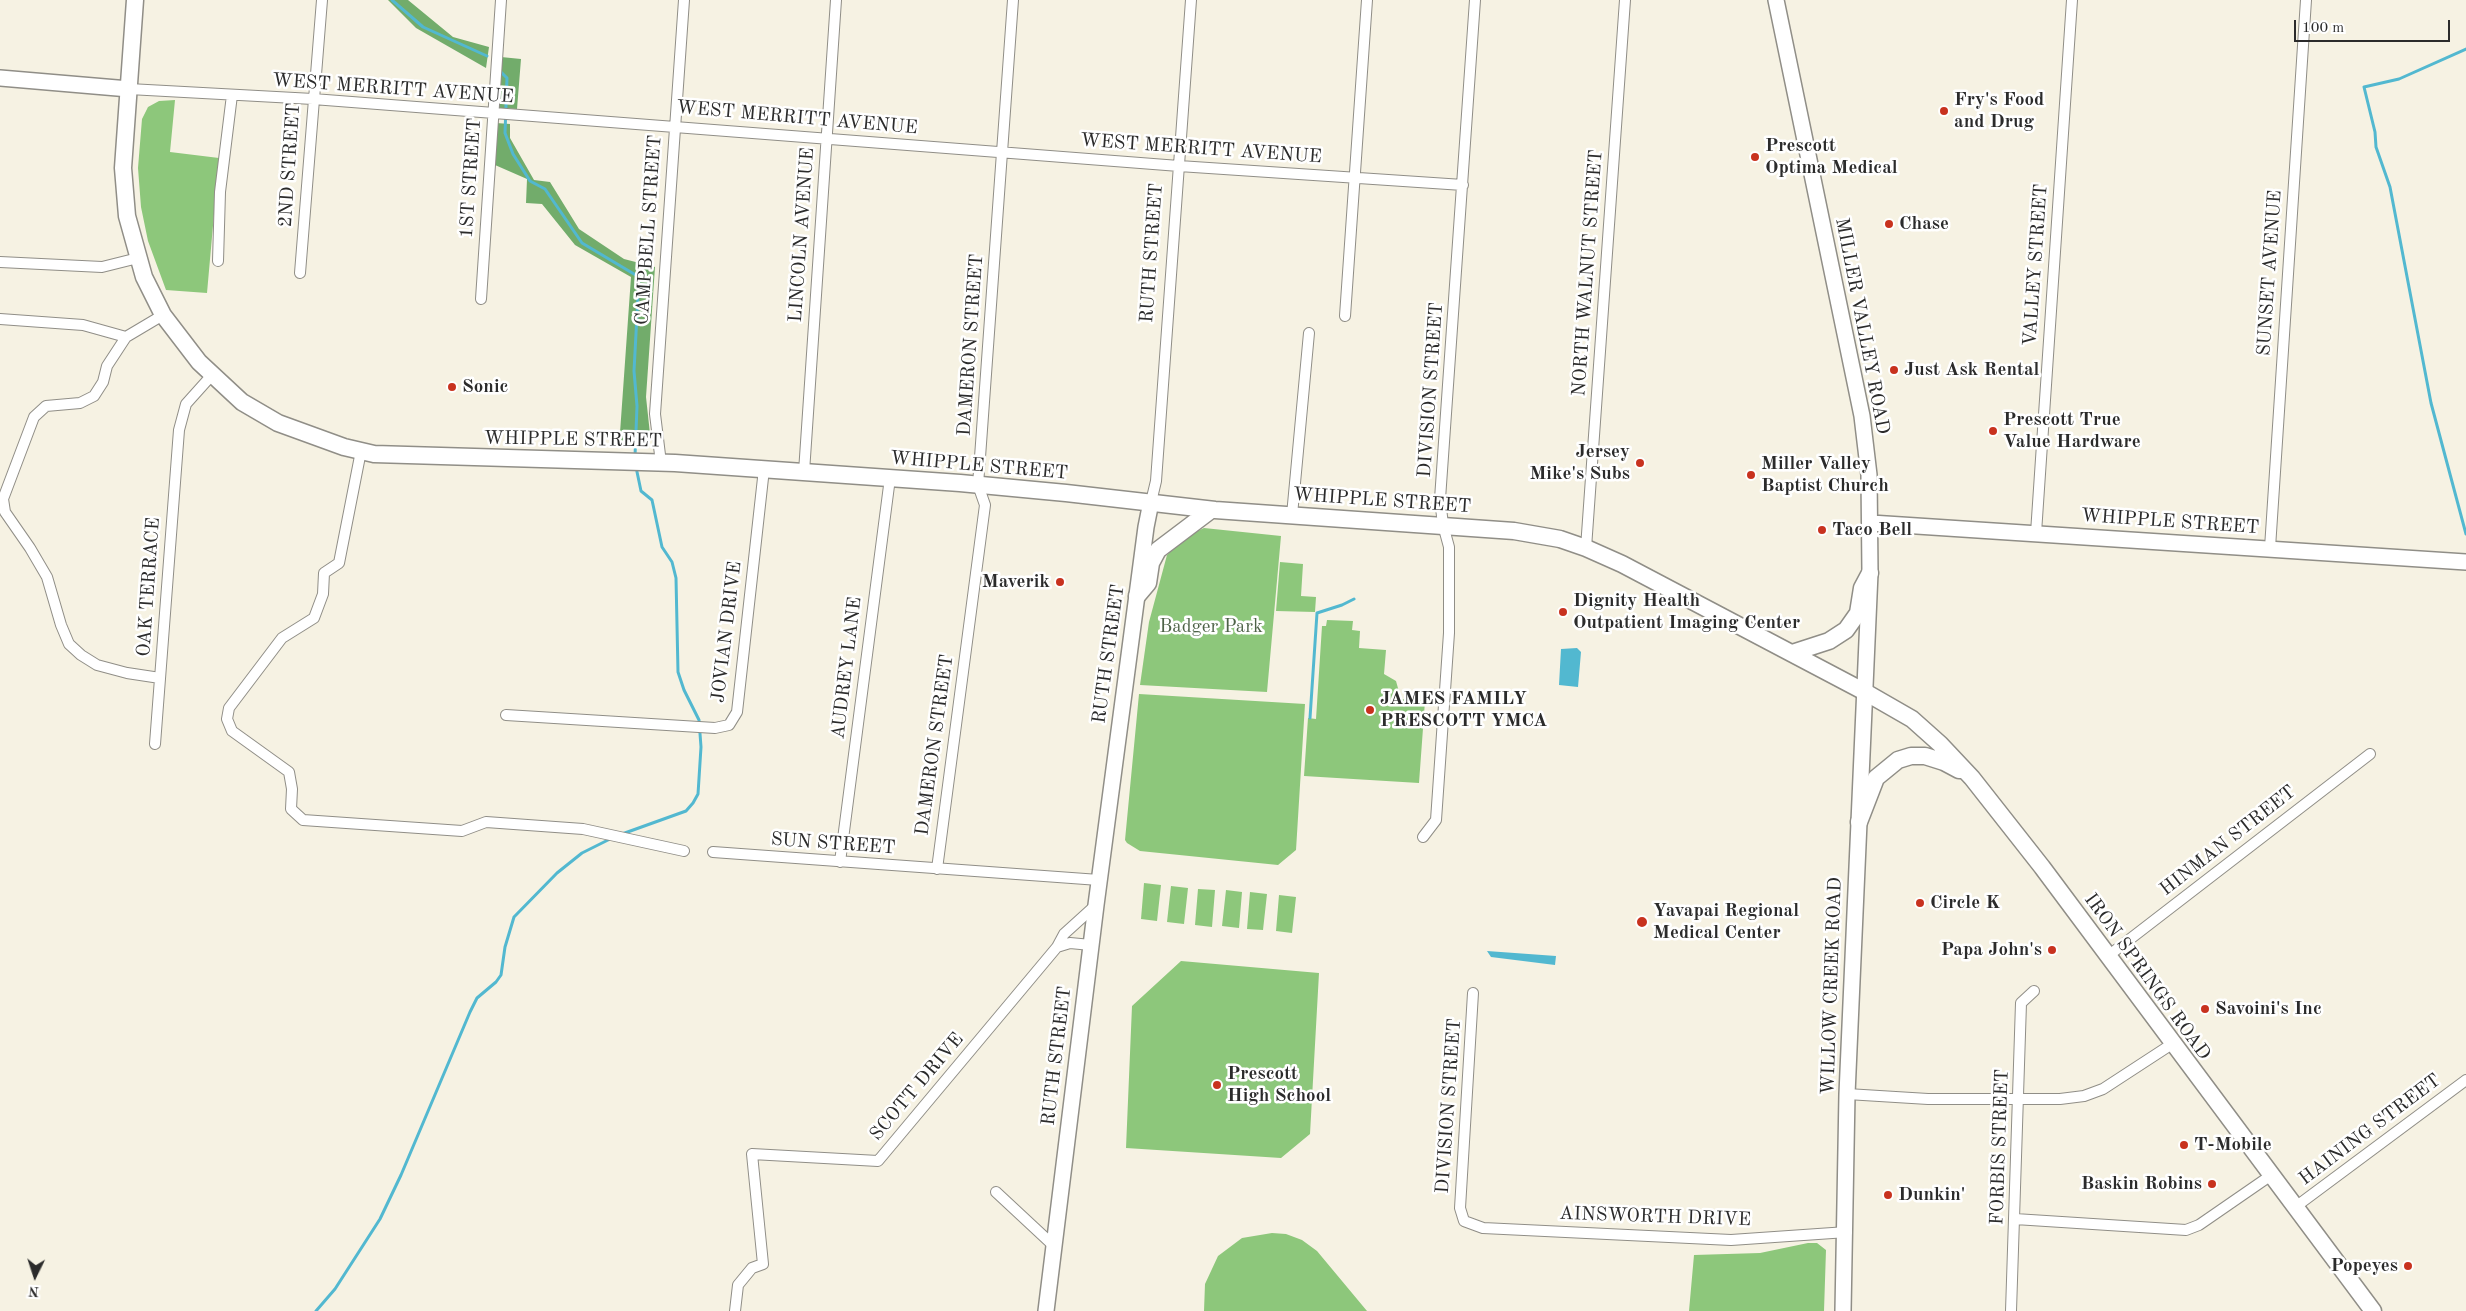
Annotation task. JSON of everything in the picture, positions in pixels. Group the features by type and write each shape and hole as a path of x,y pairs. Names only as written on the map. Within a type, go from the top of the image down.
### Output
{"main road":[{"name":"WHIPPLE STREET","path":"135,0 123,168 127,216 144,277 163,315 199,362 242,402 278,423 316,438 361,452 402,456 662,462 978,485 1151,502 1211,510 1514,531 1560,539 1622,564 1865,692"},
{"path":"1138,596 1148,583 1151,563 1158,550 1211,510"},
{"path":"1792,653 1829,641 1846,630 1858,613 1862,588 1870,573"},
{"name":"IRON SPRINGS ROAD","path":"1865,692 1912,719 1940,744 1972,778 2108,956 2270,1176 2373,1311"},
{"path":"1860,822 1876,778 1898,760 1911,756 1925,756 1944,762 1972,778"}],"street":[{"name":"2ND STREET","path":"300,273 322,0"},
{"name":"1ST STREET","path":"480,299 495,115 501,0"},
{"name":"CAMPBELL STREET","path":"662,462 655,414 684,0"},
{"name":"LINCOLN AVENUE","path":"804,472 836,0"},
{"name":"DAMERON STREET","path":"936,869 985,504 978,485 1013,0"},
{"name":"RUTH STREET","path":"1046,1311 1099,880 1151,502 1156,481 1191,0"},
{"path":"1345,316 1367,0"},
{"name":"DIVISION STREET","path":"1423,837 1436,820 1449,633 1449,547 1443,525 1440,499 1475,0"},
{"name":"NORTH WALNUT STREET","path":"1586,548 1625,0"},
{"name":"MILLER VALLEY ROAD","path":"1776,0 1862,416 1869,475 1871,523 1866,663"},
{"name":"VALLEY STREET","path":"2036,533 2072,0"},
{"name":"SUNSET AVENUE","path":"2270,548 2306,0"},
{"path":"0,78 129,89"},
{"name":"WEST MERRITT AVENUE","path":"129,89 313,99 495,115 674,126 1179,166 1463,185"},
{"path":"218,261 220,192 232,95"},
{"path":"0,262 102,267 138,258"},
{"name":"OAK TERRACE","path":"163,315 126,337 108,366 94,396 80,403 46,406 34,417 3,500 5,512 47,577 61,625 69,644 81,656 97,665 127,673 160,678 179,430 186,404 212,375"},
{"path":"0,319 83,325 126,337"},
{"path":"1292,515 1309,333"},
{"path":"361,452 339,563 324,573 323,594 314,618 282,638 230,708 227,719 232,730 289,772 292,789 291,810 303,820 462,832 486,822 583,829 684,850"},
{"name":"JOVIAN DRIVE","path":"506,715 715,728 729,725 737,712 764,469"},
{"name":"AUDREY LANE","path":"840,862 890,478"},
{"name":"WHIPPLE STREET","path":"1871,523 2466,562"},
{"name":"WILLOW CREEK ROAD","path":"1843,1311 1848,1094 1866,663"},
{"path":"155,744 160,678"},
{"name":"HINMAN STREET","path":"2108,956 2370,754"},
{"name":"SUN STREET","path":"713,852 1099,880"},
{"name":"SCOTT DRIVE","path":"735,1311 738,1285 752,1268 762,1264 752,1154 878,1160 1057,947 1064,934 1096,905"},
{"path":"1057,947 1070,943 1091,945"},
{"name":"FORBIS STREET","path":"2011,1311 2021,1003 2034,991"},
{"name":"DIVISION STREET","path":"1464,1221 1460,1208 1474,993"},
{"path":"1848,1094 1928,1100 2060,1099 2084,1096 2103,1089 2172,1044"},
{"name":"HAINING STREET","path":"2294,1208 2466,1080"},
{"name":"HAINING STREET","path":"2015,1219 2186,1230 2199,1225 2270,1176"},
{"path":"996,1192 1054,1246"},
{"name":"AINSWORTH DRIVE","path":"1464,1221 1483,1228 1731,1240 1846,1232"}],"green space":[{"path":"388,0 408,0 453,37 489,47 486,68 416,28"},
{"path":"501,57 521,59 517,109 497,108"},
{"path":"175,100 170,152 219,158 207,293 166,290 148,241 141,207 138,168 142,119 148,107 159,101"},
{"path":"496,123 510,124 510,138 534,180 550,182 579,229 624,259 655,267 646,397 650,441 645,447 619,447 631,277 575,245 542,204 526,203 527,179 495,165"},
{"name":"Badger Park","path":"1204,528 1281,536 1267,692 1140,685 1149,622 1167,555 1187,536"},
{"path":"1280,562 1303,564 1301,596 1316,597 1315,612 1276,611"},
{"name":"JAMES FAMILY PRESCOTT YMCA","path":"1327,620 1353,621 1352,630 1360,631 1359,648 1386,650 1384,674 1396,681 1401,699 1425,701 1419,783 1304,776 1308,718 1316,719 1322,626 1326,626"},
{"path":"1139,694 1305,704 1296,850 1278,865 1140,851 1127,843 1125,840"},
{"path":"1144,883 1161,885 1157,921 1141,919"},
{"path":"1171,886 1188,888 1184,924 1167,922"},
{"path":"1198,889 1215,890 1212,927 1195,925"},
{"path":"1226,890 1242,892 1239,928 1222,926"},
{"path":"1250,892 1267,894 1263,930 1247,929"},
{"path":"1279,895 1296,897 1292,933 1276,931"},
{"path":"1181,961 1319,973 1310,1134 1281,1158 1126,1148 1132,1006"},
{"path":"1272,1233 1286,1234 1302,1240 1317,1251 1367,1311 1204,1311 1205,1284 1218,1256 1242,1238"},
{"path":"1808,1243 1817,1243 1826,1250 1824,1311 1689,1311 1694,1255 1760,1253"}],"water":[{"path":"1577,648 1581,652 1578,687 1559,685 1561,649"},
{"path":"1487,951 1556,956 1555,965 1491,957"}],"waterway":[{"path":"392,0 423,27 487,56"},
{"path":"2466,49 2399,79 2364,87 2375,132 2376,147 2390,187 2431,403 2466,534"},
{"path":"501,72 507,78 505,133 513,154 530,181 545,189 582,243 639,277 634,371 637,406 635,456"},
{"path":"622,834 686,811 698,794 701,747 699,720 684,690 678,672 676,578 672,562 662,547 652,500 641,491 636,467"},
{"path":"1310,718 1317,613 1354,599"},
{"path":"316,1311 335,1289 380,1219 401,1175 470,1012 477,998 496,982 501,975 505,947 514,917 557,873 582,853 612,838"}],"place":[{"name":"Fry's Food and Drug","path":"1944,111"},
{"name":"Prescott Optima Medical","path":"1755,157"},
{"name":"Chase","path":"1889,224"},
{"name":"Just Ask Rental","path":"1894,370"},
{"name":"Sonic","path":"452,387"},
{"name":"Prescott True Value Hardware","path":"1993,431"},
{"name":"Jersey Mike's Subs","path":"1640,463"},
{"name":"Miller Valley Baptist Church","path":"1751,475"},
{"name":"Taco Bell","path":"1822,530"},
{"name":"Maverik","path":"1060,582"},
{"name":"Dignity Health Outpatient Imaging Center","path":"1563,612"},
{"name":"JAMES FAMILY PRESCOTT YMCA","path":"1370,710"},
{"name":"Circle K","path":"1920,903"},
{"name":"Yavapai Regional Medical Center","path":"1642,922"},
{"name":"Papa John's","path":"2052,950"},
{"name":"Savoini's Inc","path":"2205,1009"},
{"name":"Prescott High School","path":"1217,1085"},
{"name":"T-Mobile","path":"2184,1145"},
{"name":"Baskin Robins","path":"2212,1184"},
{"name":"Dunkin'","path":"1888,1195"},
{"name":"Popeyes","path":"2408,1266"}]}
